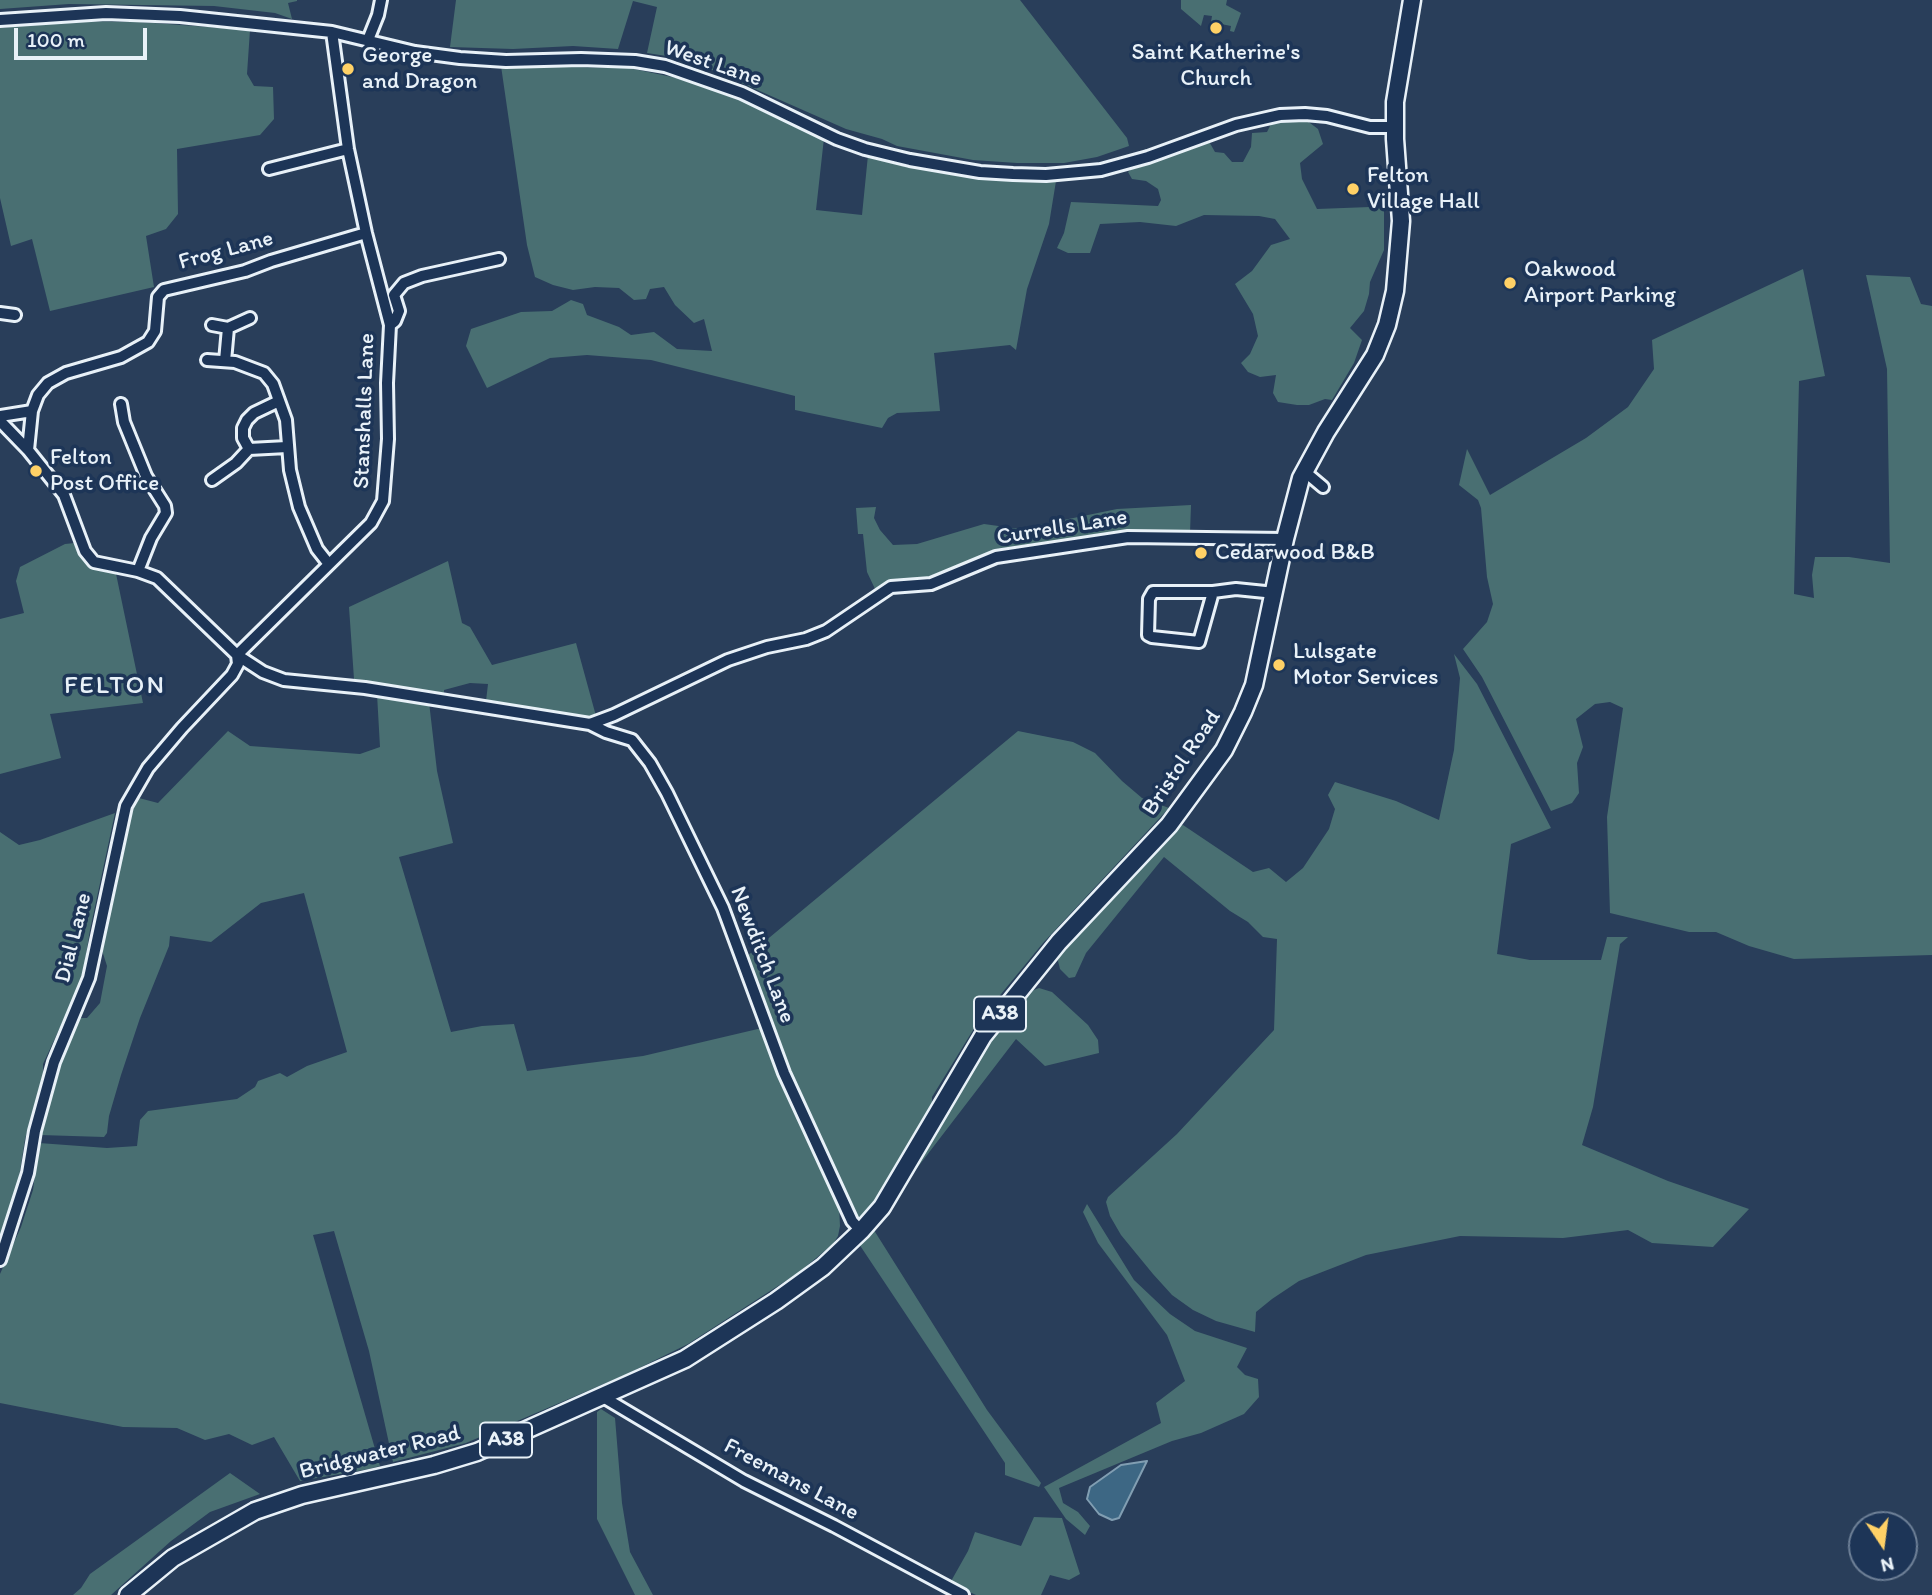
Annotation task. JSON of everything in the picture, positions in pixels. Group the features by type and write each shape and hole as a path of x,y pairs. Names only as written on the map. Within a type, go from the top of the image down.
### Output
{"highway":[{"name":"Bristol Road","path":"861,1231 887,1198 971,1055 1011,1000 1065,936 1151,846 1224,750 1236,727 1254,685 1285,539 1304,471 1376,355 1387,325 1395,291 1401,221 1395,127 1396,90 1412,0"},
{"name":"Bridgwater Road","path":"128,1595 173,1558 256,1511 302,1495 434,1465 477,1452 685,1359 776,1301 822,1267 861,1231"}],"street":[{"path":"368,40 381,0"},
{"name":"West Lane","path":"0,20 106,13 180,16 332,32 415,52 460,58 506,61 581,59 664,65 742,93 837,139 865,149 910,160 991,173 1046,175 1101,170 1148,157 1210,133 1261,118 1305,114 1364,126 1395,127"},
{"name":"Stanshalls Lane","path":"237,655 371,523 383,501 388,439 390,326 348,149 332,32"},
{"path":"269,169 348,149"},
{"name":"Frog Lane","path":"28,450 32,411 38,395 48,383 75,370 121,358 148,342 155,331 158,297 164,290 245,271 366,233"},
{"path":"390,326 398,311 394,295 404,283 422,276 499,259"},
{"path":"212,325 228,328 250,318"},
{"path":"225,361 228,328"},
{"path":"207,360 235,362 264,373 273,384 286,420 293,489 317,549 328,563"},
{"path":"248,449 243,438 243,428 247,420 254,413 279,401"},
{"path":"121,404 124,422 146,476 165,506 166,513 151,538 138,571"},
{"path":"28,450 0,419 32,411"},
{"path":"212,480 236,463 248,449 287,447"},
{"name":"Newditch Lane","path":"28,450 64,495 85,551 94,562 138,571 157,579 237,655 263,671 284,680 365,688 590,724 606,733 632,740 650,763 667,793 723,908 784,1073 852,1221 861,1231"},
{"path":"1304,471 1323,487"},
{"name":"Currells Lane","path":"590,724 728,660 826,631 891,587 931,584 996,557 1128,537 1285,539"},
{"path":"1213,592 1199,642 1148,635 1149,599 1153,592 1213,592 1236,589 1275,593"},
{"name":"Dial Lane","path":"0,1260 29,1173 35,1131 54,1062 89,978 126,806 148,768 232,675 238,664 237,655"},
{"name":"Freemans Lane","path":"603,1397 744,1481 962,1595"}],"green space":[{"path":"0,0 297,1 288,3 292,19 275,13 214,6 69,4 0,9"},
{"path":"456,0 1020,0 1127,138 1129,146 1097,157 1064,163 1017,163 973,160 897,146 846,129 712,70 673,57 647,53 657,7 633,1 618,49 573,46 513,49 450,47"},
{"path":"1181,0 1227,0 1226,5 1241,13 1234,32 1230,31 1231,26 1211,22 1212,16 1204,15 1201,26 1181,9"},
{"path":"75,21 140,22 250,30 247,74 254,86 273,87 274,119 260,135 177,149 178,214 166,229 146,236 154,287 50,311 32,239 11,246 0,198 0,28"},
{"path":"501,66 629,68 696,82 744,99 824,138 816,210 862,215 868,155 989,180 1056,181 1049,224 1027,289 1016,350 1010,345 934,353 940,411 897,413 888,418 882,428 795,410 795,396 651,360 587,355 550,358 487,388 466,346 471,329 521,312 552,311 571,300 583,304 587,315 619,327 631,335 654,332 677,349 712,351 704,319 694,323 675,305 664,287 650,289 646,299 634,300 619,288 573,290 535,277 527,245"},
{"path":"1306,120 1318,129 1323,144 1300,163 1302,179 1317,209 1370,207 1378,201 1384,206 1384,250 1370,282 1364,311 1350,328 1362,340 1354,363 1332,400 1297,405 1278,402 1273,393 1276,375 1260,377 1248,372 1241,363 1250,354 1258,336 1253,314 1235,284 1252,271 1271,245 1290,239 1275,219 1204,215 1176,226 1140,222 1100,224 1090,253 1068,253 1057,248 1064,233 1071,202 1158,206 1161,200 1158,189 1146,181 1132,179 1128,172 1135,166 1156,161 1207,138 1215,152 1224,153 1232,162 1243,162 1251,147 1252,133 1267,132 1271,124"},
{"path":"1803,269 1825,376 1799,381 1794,594 1814,598 1812,575 1815,557 1849,557 1890,563 1887,369 1866,275 1910,277 1921,304 1932,306 1932,955 1794,959 1749,946 1716,932 1689,932 1610,913 1607,817 1623,708 1610,702 1595,704 1576,719 1583,747 1577,763 1579,793 1572,803 1551,811 1482,677 1463,649 1487,622 1493,604 1487,577 1481,508 1478,500 1459,485 1467,449 1490,495 1586,438 1628,407 1654,369 1652,340"},
{"path":"1191,505 1190,533 1125,530 930,580 876,591 867,572 863,534 858,534 856,508 876,507 874,518 893,545 917,544 984,524 1020,529 1117,509"},
{"path":"75,543 86,563 115,569 143,703 50,714 61,758 0,774 0,619 24,613 16,581 20,567 65,544"},
{"path":"448,561 462,623 470,627 492,665 576,643 596,716 588,718 486,701 488,684 470,683 444,690 444,696 354,679 349,607"},
{"path":"1454,654 1477,684 1551,828 1511,844 1497,954 1530,960 1601,960 1607,937 1628,937 1620,944 1593,1107 1582,1145 1668,1181 1749,1209 1713,1247 1652,1243 1628,1230 1563,1238 1460,1236 1366,1255 1299,1281 1272,1299 1256,1312 1255,1332 1216,1321 1193,1310 1172,1295 1121,1235 1110,1216 1106,1202 1108,1197 1177,1134 1274,1030 1277,939 1263,937 1248,922 1230,911 1164,857 1086,953 1075,977 1069,978 1060,969 1060,953 1175,828 1183,825 1253,872 1269,868 1286,882 1303,868 1329,829 1335,809 1328,795 1335,782 1396,801 1439,820 1454,750 1460,678"},
{"path":"377,694 429,702 437,771 453,843 399,857 451,1032 514,1024 527,1071 643,1056 762,1028 802,1126 839,1205 838,1236 833,1244 798,1273 688,1344 627,1374 466,1443 393,1462 369,1351 334,1231 313,1235 380,1466 369,1469 300,1481 274,1437 252,1445 229,1434 205,1440 177,1428 123,1427 0,1403 0,1274 21,1227 33,1190 39,1143 107,1148 137,1146 140,1120 148,1111 237,1099 255,1087 258,1081 280,1073 287,1077 307,1066 347,1052 304,893 261,903 211,942 170,936 169,946 121,1075 104,1137 40,1135 42,1116 61,1053 77,1018 87,1018 100,1003 107,966 100,944 112,902 130,806 135,797 158,803 228,731 250,746 360,754 380,747"},
{"path":"1018,731 1073,742 1095,753 1142,798 1169,808 1043,943 978,1022 932,1097 932,1103 888,1182 867,1211 859,1218 855,1217 801,1102 746,957"},
{"path":"115,813 82,980 43,1064 43,1076 25,1139 16,1197 0,1240 0,832 19,845"},
{"path":"1039,988 1052,992 1088,1025 1098,1040 1099,1053 1045,1066 1016,1039 901,1189 986,1046 1016,1005 1029,992"},
{"path":"1087,1204 1134,1280 1170,1314 1195,1331 1247,1348 1237,1367 1245,1375 1258,1379 1259,1397 1244,1414 1059,1488 1063,1503 1078,1512 1090,1526 1085,1535 1066,1519 1044,1487 1161,1423 1156,1403 1185,1381 1167,1335 1098,1243 1083,1212"},
{"path":"872,1227 987,1410 1041,1483 1039,1487 1005,1475 1005,1463 859,1244"},
{"path":"601,1409 615,1418 622,1503 630,1552 653,1595 635,1595 597,1519 597,1412"},
{"path":"230,1473 260,1494 210,1512 171,1541 111,1595 73,1595 90,1574"},
{"path":"1034,1517 1062,1518 1080,1574 1069,1580 1050,1575 1041,1595 976,1595 950,1583 975,1532 1021,1546"}],"water":[{"path":"1147,1461 1119,1518 1112,1520 1099,1514 1087,1499 1090,1487 1121,1465"}],"place":[{"name":"Saint Katherine's Church","path":"1216,28"},
{"name":"George and Dragon","path":"348,69"},
{"name":"Felton Village Hall","path":"1353,189"},
{"name":"Oakwood Airport Parking","path":"1510,283"},
{"name":"Felton Post Office","path":"36,471"},
{"name":"Cedarwood B&B","path":"1201,553"},
{"name":"Lulsgate Motor Services","path":"1279,665"}],"district":[{"name":"FELTON","path":"115,686"}]}
